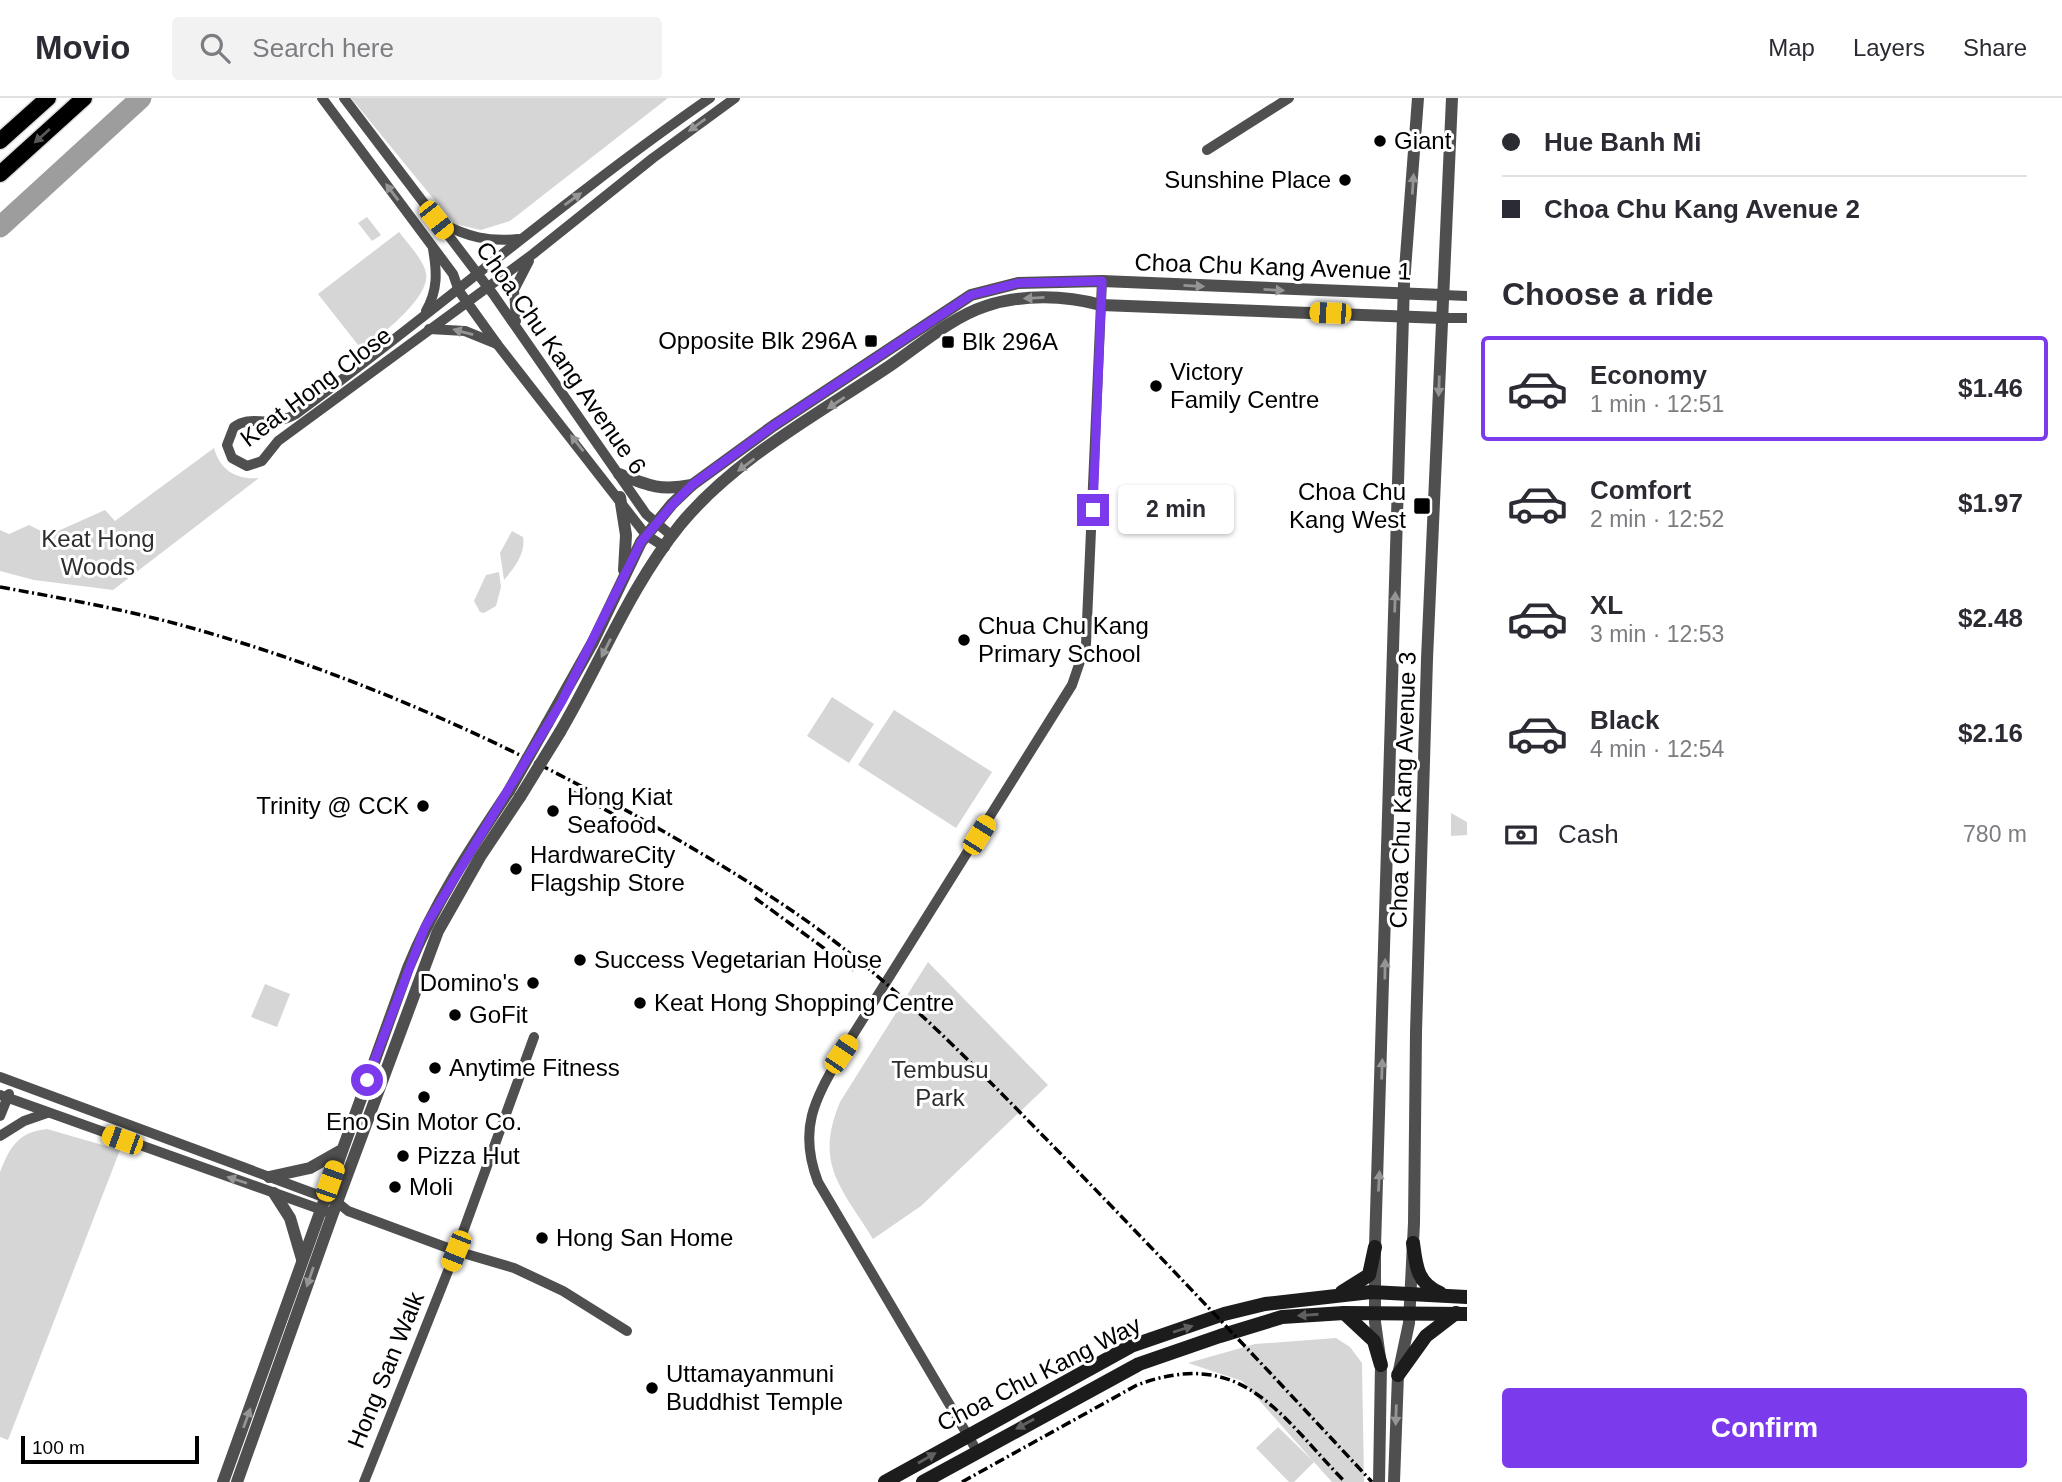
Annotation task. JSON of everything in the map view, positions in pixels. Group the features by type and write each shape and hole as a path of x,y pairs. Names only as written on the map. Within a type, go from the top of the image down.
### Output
{"main road":[{"path":"0,141 48,98"},
{"path":"0,174 84,98"},
{"path":"1413,1243 1417,1273 1428,1288 1445,1295"},
{"path":"1337,1294 1369,1275 1376,1247"},
{"name":"Choa Chu Kang Way","path":"886,1482 968,1434 1131,1346 1224,1314 1265,1304 1337,1294 1410,1291 1467,1297"},
{"path":"1344,1313 1374,1340 1381,1365"},
{"name":"Choa Chu Kang Way","path":"923,1482 1139,1364 1282,1317 1344,1313 1462,1313"},
{"path":"1398,1375 1426,1336 1462,1313"}],"street":[{"name":"Choa Chu Kang Avenue 6","path":"322,98 453,274 458,290 497,344 620,497 651,529 668,542"},
{"name":"Choa Chu Kang Avenue 6","path":"344,98 517,327 619,474 651,529"},
{"name":"Keat Hong Close","path":"710,98 518,239 458,290 282,422 247,421 234,427 227,445 232,458 247,466 262,461 278,441 533,254 653,158 735,98"},
{"path":"1208,150 1289,98"},
{"name":"Choa Chu Kang Avenue 3","path":"1379,1482 1381,1365 1376,1247 1403,316 1418,98"},
{"name":"Choa Chu Kang Avenue 3","path":"1394,1482 1398,1375 1410,1313 1413,1243 1427,659 1452,98"},
{"path":"436,220 471,238 496,242 518,239"},
{"path":"423,316 434,296 436,282 433,246"},
{"path":"517,327 514,290 533,254"},
{"path":"977,1451 818,1182 810,1157 809,1122 816,1098 841,1054 1072,685 1082,662 1086,644 1102,281"},
{"name":"Choa Chu Kang Avenue 1","path":"237,1482 328,1206 438,931 515,794 547,724 651,529 692,485 773,426 971,295 1018,283 1102,281 1467,296"},
{"name":"Choa Chu Kang Avenue 1","path":"223,1482 302,1259 328,1206 341,1150 425,927 453,876 560,732 625,612 668,542 696,507 747,464 962,318 985,306 1032,298 1080,299 1101,305 1467,317"},
{"path":"426,330 446,328 465,331 497,344"},
{"path":"619,474 655,488 692,485"},
{"path":"620,497 625,535 623,580"},
{"path":"605,617 613,610 625,612"},
{"name":"Hong San Walk","path":"364,1482 456,1251 534,1037"},
{"path":"0,1077 269,1177 328,1206"},
{"path":"0,1116 4,1097 14,1082"},
{"path":"4,1097 274,1193 348,1210 456,1251 514,1268 563,1291 627,1331"},
{"path":"0,1136 24,1121 53,1115 65,1100"},
{"path":"269,1177 310,1168 341,1150"},
{"path":"274,1193 290,1217 302,1259"}],"green space":[{"path":"351,98 668,98 510,221 481,230 454,224"},
{"path":"367,217 381,235 372,241 358,223"},
{"path":"399,232 422,262 426,273 425,283 421,293 403,315 362,350 318,294"},
{"name":"Keat Hong Woods","path":"214,448 220,462 230,472 243,477 259,478 113,590 34,580 0,571 0,530 9,534 29,525 49,535 105,510 115,521"},
{"path":"512,531 523,537 523,549 512,571 504,580 500,553"},
{"path":"499,572 501,587 496,606 484,613 480,612 474,601 486,575"},
{"path":"832,697 874,724 849,763 807,736"},
{"path":"894,710 992,772 956,828 858,765"},
{"path":"1451,813 1467,822 1467,835 1451,836"},
{"name":"Tembusu Park","path":"928,962 1048,1085 921,1206 873,1239 835,1174 830,1142 833,1124 840,1102"},
{"path":"265,984 290,994 277,1027 251,1017"},
{"path":"47,1129 120,1150 8,1440 0,1437 0,1172 12,1148 22,1137"},
{"path":"1336,1338 1350,1347 1362,1363 1364,1482 1332,1482 1314,1462 1294,1482 1289,1482 1256,1448 1278,1427 1313,1461 1242,1381 1188,1363 1255,1344"}],"waterway":[{"path":"0,227 141,98"}],"railway":[{"path":"0,587 181,625 244,643 367,687 488,739 604,798 773,898 868,968 952,1044 1138,1234 1372,1482"},
{"path":"571,791 626,821"},
{"path":"755,898 854,970"},
{"path":"962,1482 1137,1385 1173,1375 1205,1374 1232,1381 1256,1393 1278,1411 1345,1482"}],"place":[{"name":"Giant","path":"1380,141"},
{"name":"Sunshine Place","path":"1345,180"},
{"name":"Opposite Blk 296A","path":"871,341"},
{"name":"Blk 296A","path":"948,342"},
{"name":"Victory Family Centre","path":"1156,386"},
{"name":"Choa Chu Kang West","path":"1422,506"},
{"name":"Chua Chu Kang Primary School","path":"964,640"},
{"name":"Trinity @ CCK","path":"423,806"},
{"name":"Hong Kiat Seafood","path":"553,811"},
{"name":"HardwareCity Flagship Store","path":"516,869"},
{"name":"Success Vegetarian House","path":"580,960"},
{"name":"Domino's","path":"533,983"},
{"name":"Keat Hong Shopping Centre","path":"640,1003"},
{"name":"GoFit","path":"455,1015"},
{"name":"Anytime Fitness","path":"435,1068"},
{"name":"Eno Sin Motor Co.","path":"424,1097"},
{"name":"Pizza Hut","path":"403,1156"},
{"name":"Moli","path":"395,1187"},
{"name":"Hong San Home","path":"542,1238"},
{"name":"Uttamayanmuni Buddhist Temple","path":"652,1388"}],"route":[{"path":"367,1080 425,927 453,876 509,791 562,701 641,542 692,485 773,426 971,295 1018,283 1102,281 1093,510"}]}
